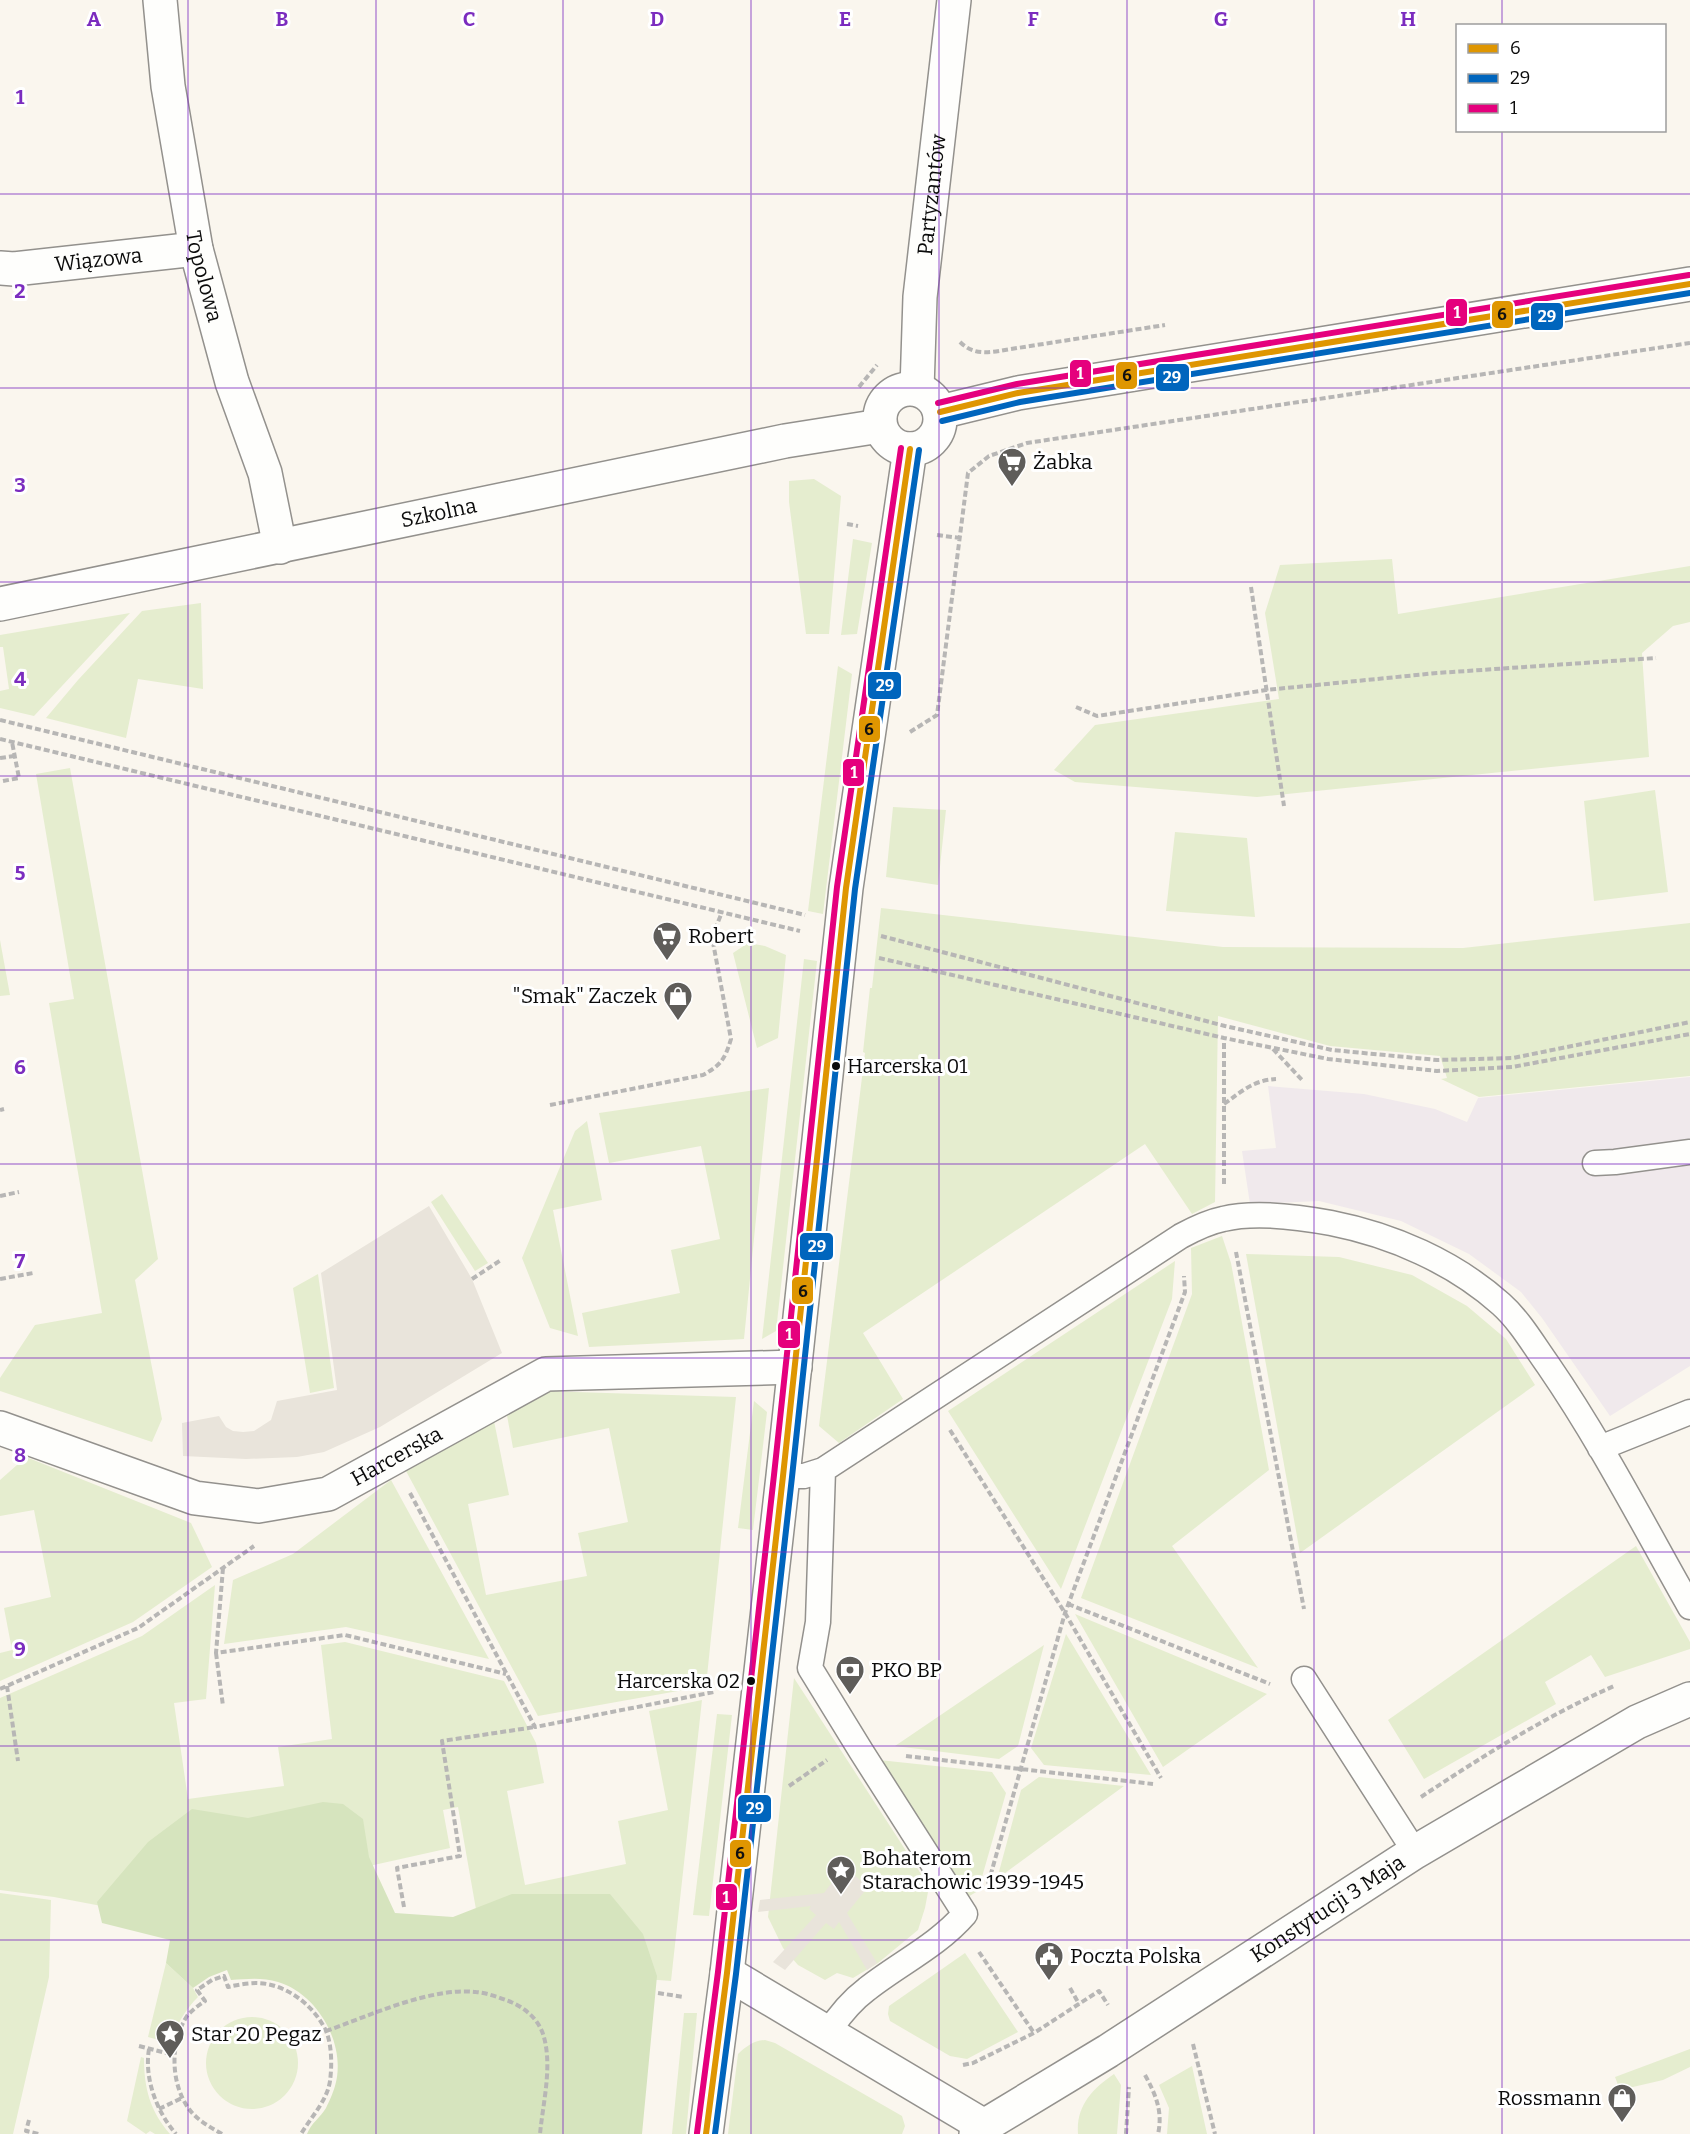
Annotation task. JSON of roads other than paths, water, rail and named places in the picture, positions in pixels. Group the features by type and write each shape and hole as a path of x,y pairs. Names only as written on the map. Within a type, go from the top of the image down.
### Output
{"street":[{"name":"Topolowa","path":"160,0 168,86 196,249 232,382 265,473 280,547"},
{"name":"Partyzantów","path":"917,389 920,297 954,0"},
{"name":"Wiązowa","path":"0,268 196,249"},
{"path":"940,412 1018,393 1690,284"},
{"path":"905,389 917,389 927,394 936,402 940,412 939,426 934,438 923,447 909,449 900,447 891,442 880,426 880,413 885,402 894,393 905,389"},
{"name":"Szkolna","path":"0,604 785,441 880,426"},
{"path":"706,2134 727,1973 841,937 861,772 909,449"},
{"name":"Harcerska","path":"0,1428 195,1498 258,1506 328,1494 546,1374 795,1367"},
{"name":"Konstytucji 3 Maja","path":"980,2132 1415,1852 1637,1722 1690,1699"},
{"path":"727,1973 980,2132"}],"lane":[{"path":"1595,1163 1690,1152"},
{"path":"783,1476 804,1476 823,1470 1181,1236 1203,1225 1241,1216 1311,1219 1356,1228 1396,1241 1431,1257 1463,1276 1501,1304 1520,1324 1565,1389 1690,1607"},
{"path":"1600,1448 1690,1412"},
{"path":"823,1470 818,1622 810,1668 965,1914 932,1945 867,1989 841,2014 827,2034"},
{"path":"1304,1679 1415,1852"}],"place":[{"name":"Żabka","path":"1012,488"},
{"name":"Robert","path":"667,962"},
{"name":"\"Smak\" Zaczek","path":"678,1022"},
{"name":"Harcerska 01","path":"836,1066"},
{"name":"Harcerska 02","path":"751,1681"},
{"name":"PKO BP","path":"850,1696"},
{"name":"Bohaterom Starachowic 1939-1945","path":"841,1896"},
{"name":"Poczta Polska","path":"1049,1982"},
{"name":"Star 20 Pegaz","path":"170,2060"},
{"name":"Rossmann","path":"1622,2124"}]}
